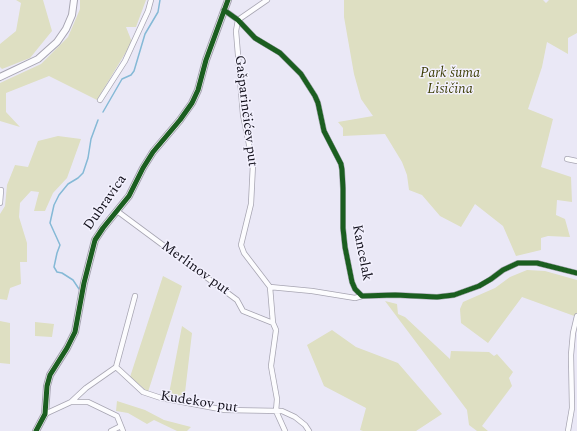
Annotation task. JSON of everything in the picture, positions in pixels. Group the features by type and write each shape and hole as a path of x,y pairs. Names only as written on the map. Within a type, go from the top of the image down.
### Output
{"street":[{"path":"0,77 38,59 57,42 66,29 72,15 74,0"},
{"path":"100,100 125,61 148,11 151,0"},
{"name":"Dubravica","path":"36,431 45,414 48,380 75,332 93,244 100,232 129,196 148,159 186,113 194,100 206,60 228,0"},
{"path":"238,20 267,0"},
{"name":"Kancelak","path":"224,10 238,20 255,38 280,53 301,74 315,96 324,131 341,164 344,189 343,228 345,247 352,282 355,289 362,296 437,298 454,295 479,286 492,279 503,270 518,263 537,263 577,273"},
{"name":"Gašparinčićev put","path":"238,20 236,40 242,108 253,164 251,204 241,245 244,253 270,288"},
{"path":"567,159 577,161"},
{"path":"0,203 1,190"},
{"name":"Merlinov put","path":"117,211 237,300 243,311 273,323"},
{"path":"285,431 276,411 277,399 271,366 276,330 273,323 270,288 306,291 355,298 362,296"},
{"path":"45,414 71,402 86,388 116,367 120,347 135,296"},
{"path":"568,431 572,408 571,381 573,333 577,316"},
{"name":"Kudekov put","path":"116,367 143,392 161,398 225,410 282,411 295,417 305,425 309,431"},
{"path":"71,402 88,402 117,416 123,431"},
{"path":"111,431 121,426"}],"green space":[{"path":"16,0 43,0 52,31 30,58 2,69 0,67 0,44 16,31 21,3"},
{"path":"80,0 146,0 136,27 126,27 132,42 97,100 49,76 6,93 6,112 20,127 0,121 0,83 41,64 68,37 80,9"},
{"name":"Park šuma Lisičina","path":"344,0 543,0 546,3 549,0 577,0 577,33 568,38 568,54 547,42 542,67 528,109 553,119 541,167 571,177 572,202 557,200 556,215 565,219 570,237 548,236 541,238 541,250 516,256 503,226 475,204 461,227 440,216 422,195 409,190 407,175 402,162 385,134 343,136 343,128 338,122 373,116 361,99 354,74 344,17"},
{"path":"58,136 81,139 67,178 53,193 45,211 34,211 39,192 31,191 20,203 19,217 27,243 27,262 20,262 21,284 10,288 7,300 0,299 0,214 5,206 7,185 15,165 28,167 38,141"},
{"path":"527,270 545,271 577,280 577,317 522,297 488,343 461,323 460,309 463,302 495,288 510,277"},
{"path":"163,276 182,286 148,392 130,377"},
{"path":"385,301 397,304 398,314 405,317 450,359 451,351 489,352 494,356 497,354 513,372 509,378 512,386 482,426 488,431 477,431 469,425 467,410"},
{"path":"0,321 10,323 10,364 0,363"},
{"path":"35,322 54,324 52,337 35,336"},
{"path":"182,326 192,333 184,401 168,399"},
{"path":"332,330 356,347 398,363 442,414 416,431 360,430 366,408 324,386 307,345"},
{"path":"117,401 145,410 164,420 191,427 187,431 177,431 154,420 147,424 128,413 116,411"}],"waterway":[{"name":"Dubravica","path":"103,112 122,79 131,75 134,71 145,34 158,12 160,0"},
{"name":"Dubravica","path":"79,289 73,280 62,273 57,272 54,267 60,245 50,223 54,205 59,195 68,184 83,173 88,158 91,139 98,120"}],"cycle path":[{"path":"36,431 45,414 47,386 50,375 75,332 84,283 95,240 129,196 153,152 192,103 198,90 206,60 228,0"},
{"path":"224,10 238,20 255,38 280,53 301,74 315,96 324,131 341,164 345,247 352,282 355,289 362,296 395,295 437,297 454,295 479,286 503,270 518,263 537,263 577,273"}]}
